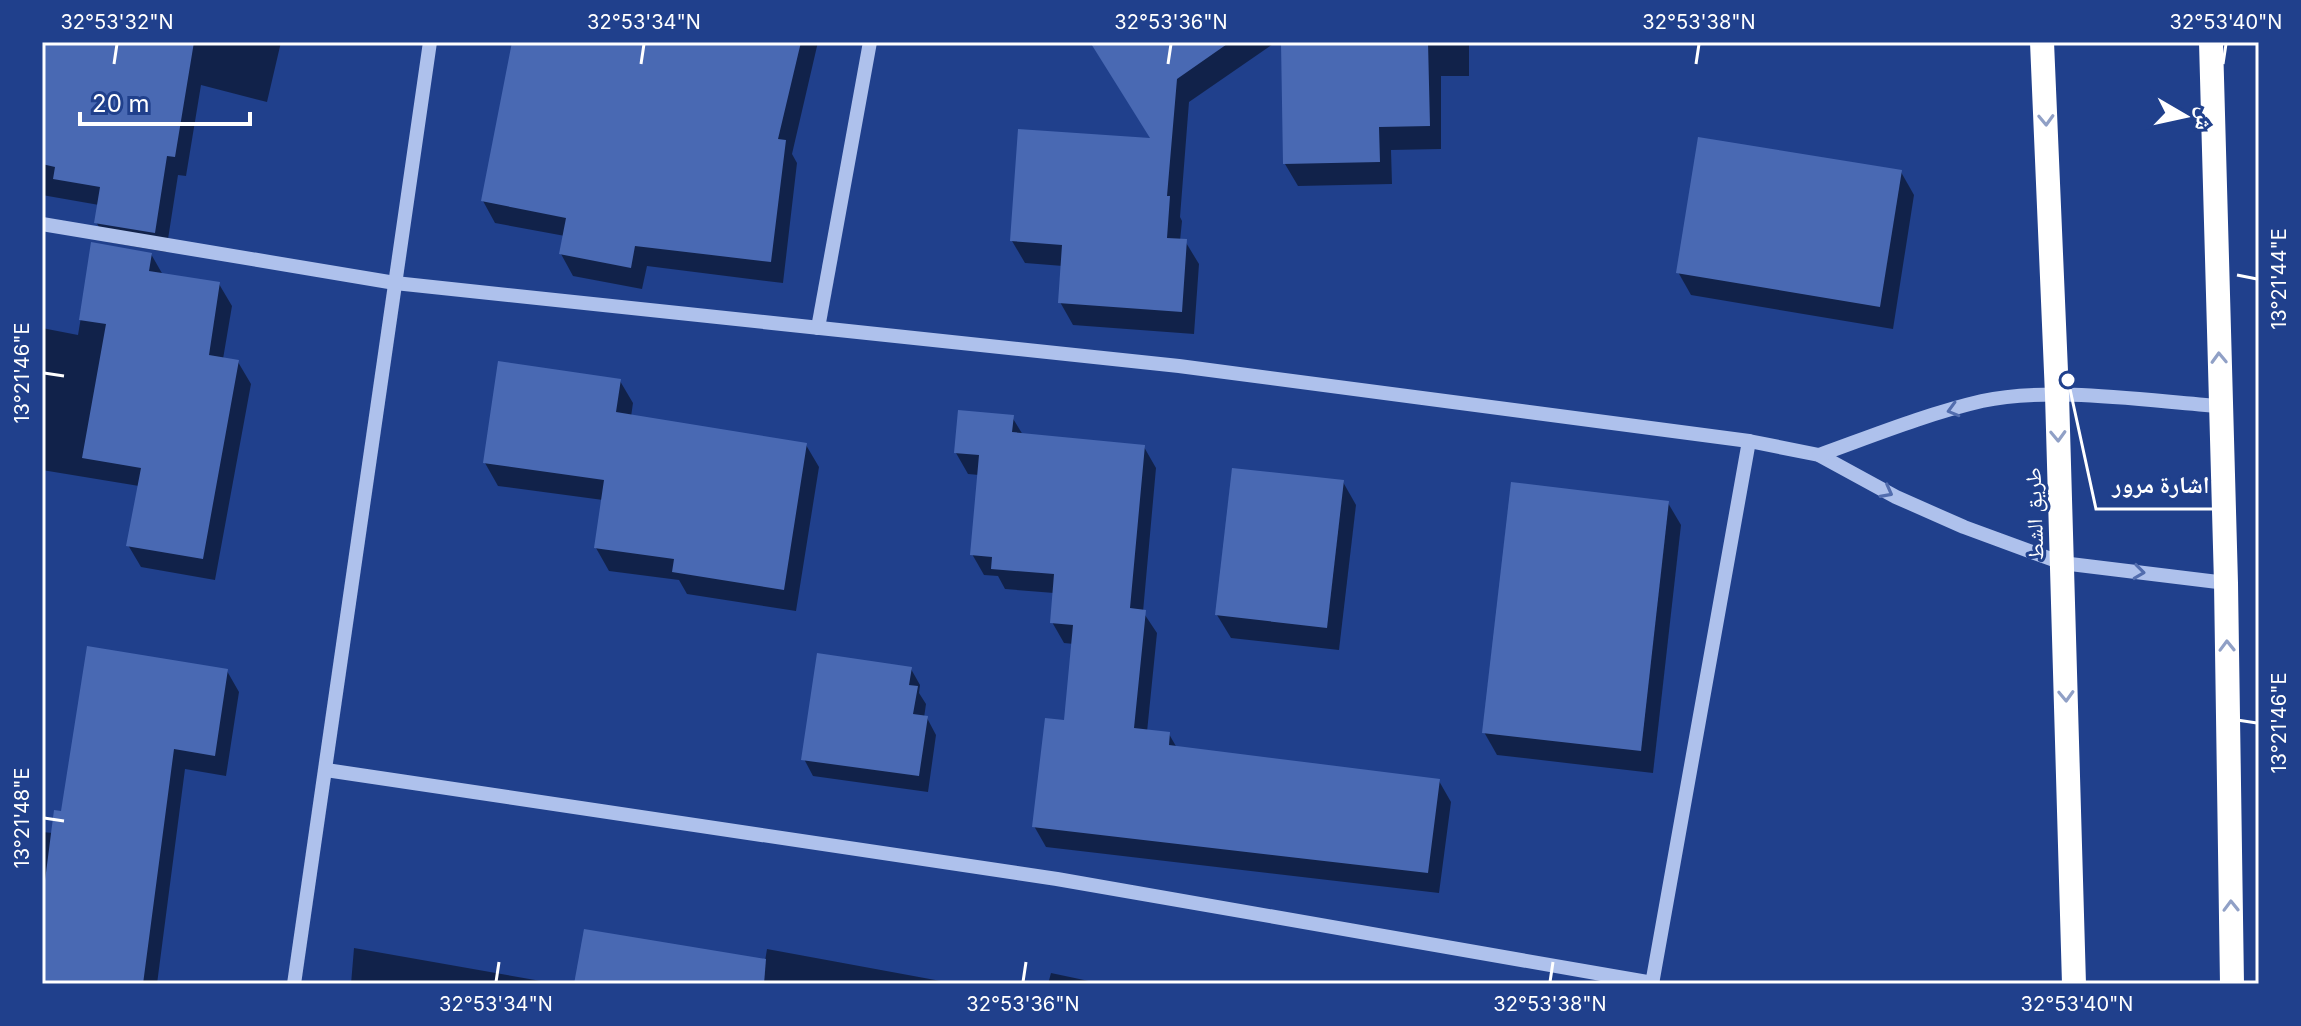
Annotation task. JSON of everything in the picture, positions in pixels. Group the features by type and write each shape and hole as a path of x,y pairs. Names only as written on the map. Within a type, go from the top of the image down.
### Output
{"highway":[{"name":"طريق الشط","path":"2042,42 2057,395 2074,984"},
{"path":"2211,42 2226,583 2232,984"}],"street":[{"path":"294,984 430,42"},
{"path":"818,328 870,42"},
{"path":"42,224 395,283 1179,366 1749,441 1819,455 1896,497 1964,527 2062,563 2226,583"},
{"path":"1819,455 1919,419 1984,401 2057,395 2220,406"},
{"path":"326,770 1057,879 1652,983 1749,441"}],"building":[{"path":"42,42 194,42 175,157 167,156 155,233 94,223 100,187 53,179 55,167 42,164"},
{"path":"512,42 801,42 778,139 786,140 771,262 635,246 631,268 559,254 566,218 481,201"},
{"path":"1090,42 1230,42 1177,79 1167,196 1170,196 1167,238 1187,239 1182,312 1058,303 1062,245 1010,241 1018,129 1150,138"},
{"path":"1281,42 1428,42 1430,126 1379,127 1380,162 1283,164"},
{"path":"1698,137 1902,170 1880,307 1676,273"},
{"path":"91,242 152,253 149,271 220,282 209,355 239,360 203,559 126,546 141,468 82,458 106,324 79,320"},
{"path":"498,361 621,379 616,412 807,443 784,590 672,572 674,559 594,548 604,480 483,463"},
{"path":"958,410 1014,415 1012,432 1145,445 1130,608 1146,610 1134,728 1170,732 1169,745 1440,779 1428,873 1032,827 1045,718 1064,720 1073,625 1050,623 1054,574 991,569 992,557 970,555 979,455 954,453"},
{"path":"1232,468 1344,480 1327,628 1215,615"},
{"path":"1511,482 1669,501 1641,751 1482,733"},
{"path":"87,646 228,669 215,756 174,749 143,984 42,984 42,904 54,810 61,811"},
{"path":"817,653 912,667 909,685 918,686 913,714 928,716 919,776 801,760"},
{"path":"584,929 766,959 764,984 574,984"}],"place":[{"name":"اشارة مرور","path":"2068,380"}]}
